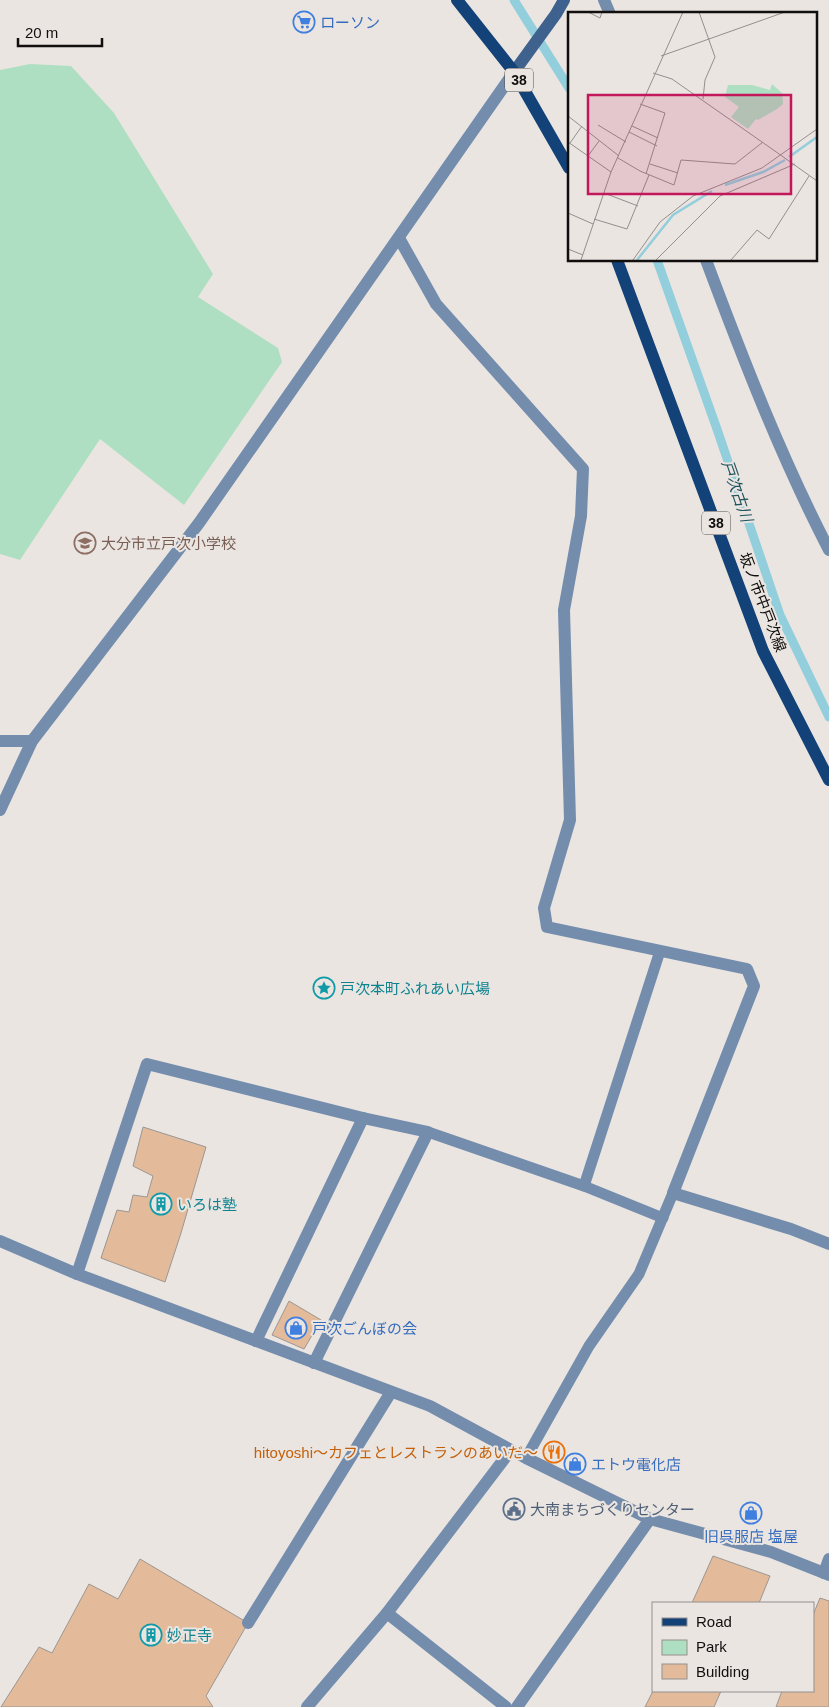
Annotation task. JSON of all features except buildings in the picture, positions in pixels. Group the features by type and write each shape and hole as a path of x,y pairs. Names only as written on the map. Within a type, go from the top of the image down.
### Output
{"main road":[{"name":"38","path":"457,0 514,72 568,166"},
{"path":"514,72 564,0"},
{"name":"坂ノ市中戸次線","path":"618,261 763,651 829,780"}],"street":[{"path":"604,0 609,12"},
{"path":"0,810 32,741 199,523 514,72"},
{"path":"398,238 436,304 583,469 581,516 564,610 570,820 544,908 547,927 747,969 754,986 673,1194 791,1229 829,1244"},
{"path":"706,261 741,354 800,495 829,550"},
{"path":"0,741 32,741"},
{"path":"77,1274 147,1064 363,1118 428,1132 314,1363"},
{"path":"256,1341 363,1118"},
{"path":"0,1241 77,1274 430,1406 526,1458 650,1519 771,1552 826,1574 829,1559"},
{"path":"248,1623 391,1392"},
{"path":"307,1707 387,1613 511,1450"},
{"path":"517,1707 650,1519"},
{"path":"387,1613 506,1707"}],"lane":[{"path":"584,1186 660,951"},
{"path":"428,1132 584,1186 663,1218"},
{"path":"526,1458 589,1346 639,1274 673,1194"}],"green space":[{"name":"大分市立戸次小学校","path":"30,64 71,66 114,113 213,274 198,297 278,348 282,362 184,505 100,439 20,560 0,554 0,70"}],"waterway":[{"name":"戸次古川","path":"514,0 568,86"},
{"name":"戸次古川","path":"657,261 780,615 829,717"}],"place":[{"name":"ローソン","path":"304,22"},
{"name":"大分市立戸次小学校","path":"85,543"},
{"name":"戸次本町ふれあい広場","path":"324,988"},
{"name":"いろは塾","path":"161,1204"},
{"name":"戸次ごんぼの会","path":"296,1328"},
{"name":"hitoyoshi～カフェとレストランのあいだ～","path":"554,1452"},
{"name":"エトウ電化店","path":"575,1464"},
{"name":"大南まちづくりセンター","path":"514,1509"},
{"name":"旧呉服店 塩屋","path":"751,1513"},
{"name":"妙正寺","path":"151,1635"}]}
